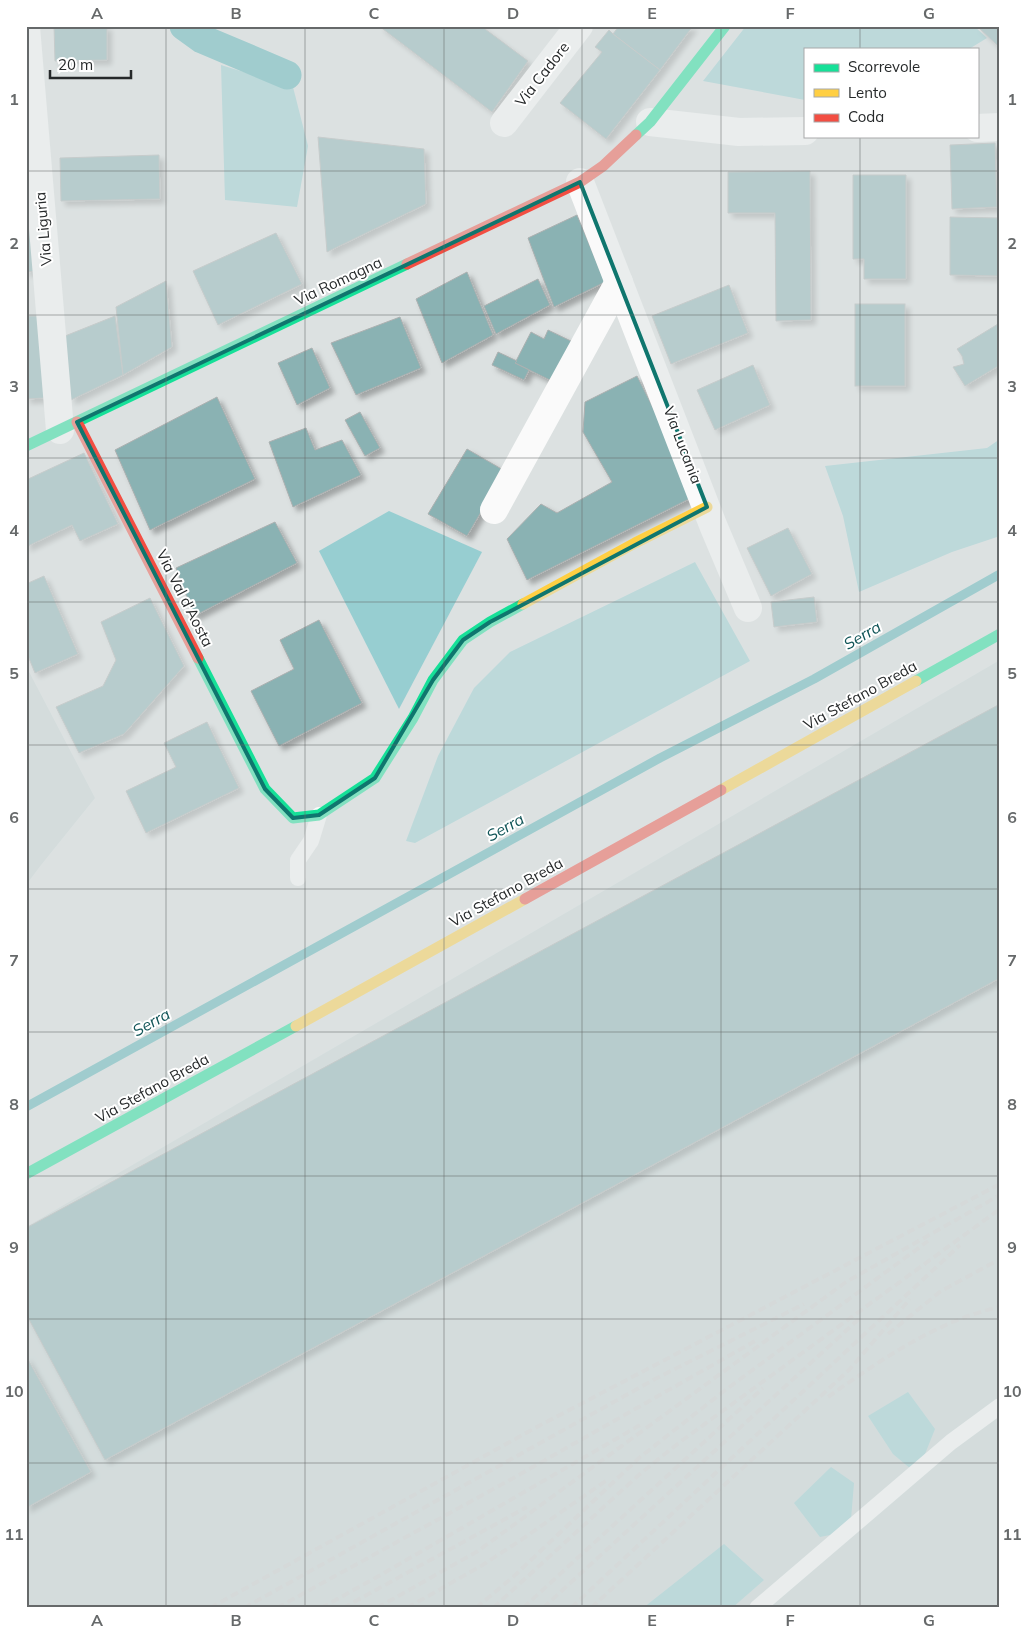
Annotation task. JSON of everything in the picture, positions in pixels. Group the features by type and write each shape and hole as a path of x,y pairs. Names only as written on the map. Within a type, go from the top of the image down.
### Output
{"street":[{"name":"Via Cadore","path":"504,123 579,26"},
{"name":"Via Romagna","path":"26,446 580,182 603,166 650,122 725,26"},
{"name":"Via Liguria","path":"26,27 68,426"},
{"path":"650,122 740,132 804,131"},
{"path":"978,128 1000,128"},
{"name":"Via Lucania","path":"580,182 713,525 748,608"},
{"path":"494,510 619,282"},
{"name":"Via Val d'Aosta","path":"68,426 265,789 293,818 319,815"},
{"path":"319,815 376,778 413,718 433,680 463,640 490,622 635,543 707,507"},
{"name":"Via Stefano Breda","path":"26,1174 318,1014 1000,634"}],"lane":[{"path":"298,878 298,860 311,841 319,815"},
{"path":"757,1608 952,1442 1000,1406"}],"highlighted area":[{"path":"580,182 707,507 490,622 463,640 433,680 375,778 319,815 293,818 265,789 77,422"}],"shaded area":[{"path":"746,26 974,26 987,38 971,48 804,48 804,100 703,81"},
{"path":"221,65 293,87 308,146 297,207 225,200"},
{"path":"1000,439 1000,536 952,552 859,592 843,516 825,466 987,448"},
{"path":"389,511 482,552 399,709 319,551"},
{"path":"695,562 750,661 415,843 406,841 438,756 474,688 510,652"},
{"path":"1000,660 1000,1608 26,1608 26,1227"},
{"path":"26,666 95,798 26,885"},
{"path":"908,1392 935,1429 917,1474 893,1454 868,1416"},
{"path":"831,1467 854,1483 850,1531 820,1537 794,1503"},
{"path":"724,1544 764,1580 732,1608 643,1608"}],"building":[{"path":"54,26 107,26 107,60 55,61"},
{"path":"379,26 481,26 528,61 492,112"},
{"path":"619,26 693,26 660,70 613,34"},
{"path":"977,26 1000,26 1000,48"},
{"path":"609,30 660,70 606,139 560,103 602,52 595,47"},
{"path":"318,137 424,149 426,204 327,252"},
{"path":"995,143 997,207 952,209 950,145"},
{"path":"159,155 160,199 61,201 60,158"},
{"path":"810,171 811,320 776,321 775,213 728,213 728,172"},
{"path":"853,175 906,175 906,279 864,279 864,259 853,259"},
{"path":"26,205 33,205 37,271 26,272"},
{"path":"577,215 605,282 554,307 528,238"},
{"path":"950,217 1000,218 999,276 950,275"},
{"path":"276,233 302,284 218,325 193,271"},
{"path":"467,272 493,335 442,363 416,299"},
{"path":"538,279 550,305 496,334 484,306"},
{"path":"166,281 172,347 123,375 116,307"},
{"path":"729,285 748,333 671,364 652,316"},
{"path":"855,304 905,304 905,386 855,386"},
{"path":"26,316 39,316 44,398 26,399"},
{"path":"115,316 123,375 71,400 65,336"},
{"path":"400,317 421,368 356,395 331,343"},
{"path":"998,324 1000,328 1000,365 965,386 953,367 964,364 962,356 957,349"},
{"path":"548,330 573,342 554,382 515,363 531,332 544,339"},
{"path":"312,348 330,388 297,405 278,363"},
{"path":"498,352 517,361 515,363 529,370 524,380 492,365"},
{"path":"753,365 770,405 715,430 697,390"},
{"path":"637,376 697,495 527,580 507,539 541,504 557,513 612,482 583,432 585,402"},
{"path":"217,397 255,479 150,530 115,450"},
{"path":"360,412 380,448 365,456 345,420"},
{"path":"306,428 315,450 342,440 361,475 293,507 269,442"},
{"path":"467,449 505,471 467,536 428,514"},
{"path":"84,453 118,524 80,541 72,525 26,547 26,480"},
{"path":"275,522 297,563 194,616 176,568"},
{"path":"788,528 812,574 771,596 747,548"},
{"path":"44,576 78,654 35,673 26,651 26,584"},
{"path":"814,597 817,622 774,627 771,602"},
{"path":"150,598 184,666 124,734 79,753 56,707 103,686 116,660 101,622"},
{"path":"319,620 362,703 279,746 251,691 294,669 280,640"},
{"path":"1000,704 1000,978 105,1460 26,1314 26,1228"},
{"path":"207,722 239,788 146,833 126,791 176,767 164,743"},
{"path":"26,1356 91,1472 26,1508"}],"waterway":[{"path":"184,26 202,39 287,75"},
{"name":"Serra","path":"26,1107 660,758 814,679 1000,574"}],"railway":[{"path":"210,1608 535,1428 1000,1184"},
{"path":"377,1608 478,1551 846,1282 1000,1195"},
{"path":"493,1608 641,1473 680,1442 1000,1209"},
{"path":"476,1608 513,1577 639,1458 724,1391 928,1241"},
{"path":"571,1608 960,1245"},
{"path":"888,1334 941,1291 1000,1259"},
{"path":"591,1608 849,1370 910,1299"},
{"path":"244,1608 655,1379 804,1304"},
{"path":"828,1397 910,1343 954,1321 1000,1307"},
{"path":"543,1608 861,1317"},
{"path":"277,1608 517,1476 755,1341"},
{"path":"523,1608 763,1388"},
{"path":"321,1608 640,1425"},
{"path":"407,1608 481,1566 607,1480"},
{"path":"343,1608 527,1507"}],"traffic: fast":[{"path":"636,135 650,122 725,26"},
{"path":"26,446 407,264"},
{"path":"198,658 265,789 293,818 319,815 375,778 413,718 433,680 463,640 490,622 523,604"},
{"path":"916,681 1000,634"},
{"path":"26,1174 296,1026"}],"traffic: slow":[{"path":"523,604 635,543 707,507"},
{"path":"721,790 916,681"},
{"path":"296,1026 525,899"}],"traffic: jam":[{"path":"407,264 580,182 603,166 636,135"},
{"path":"77,422 198,658"},
{"path":"525,899 721,790"}]}
